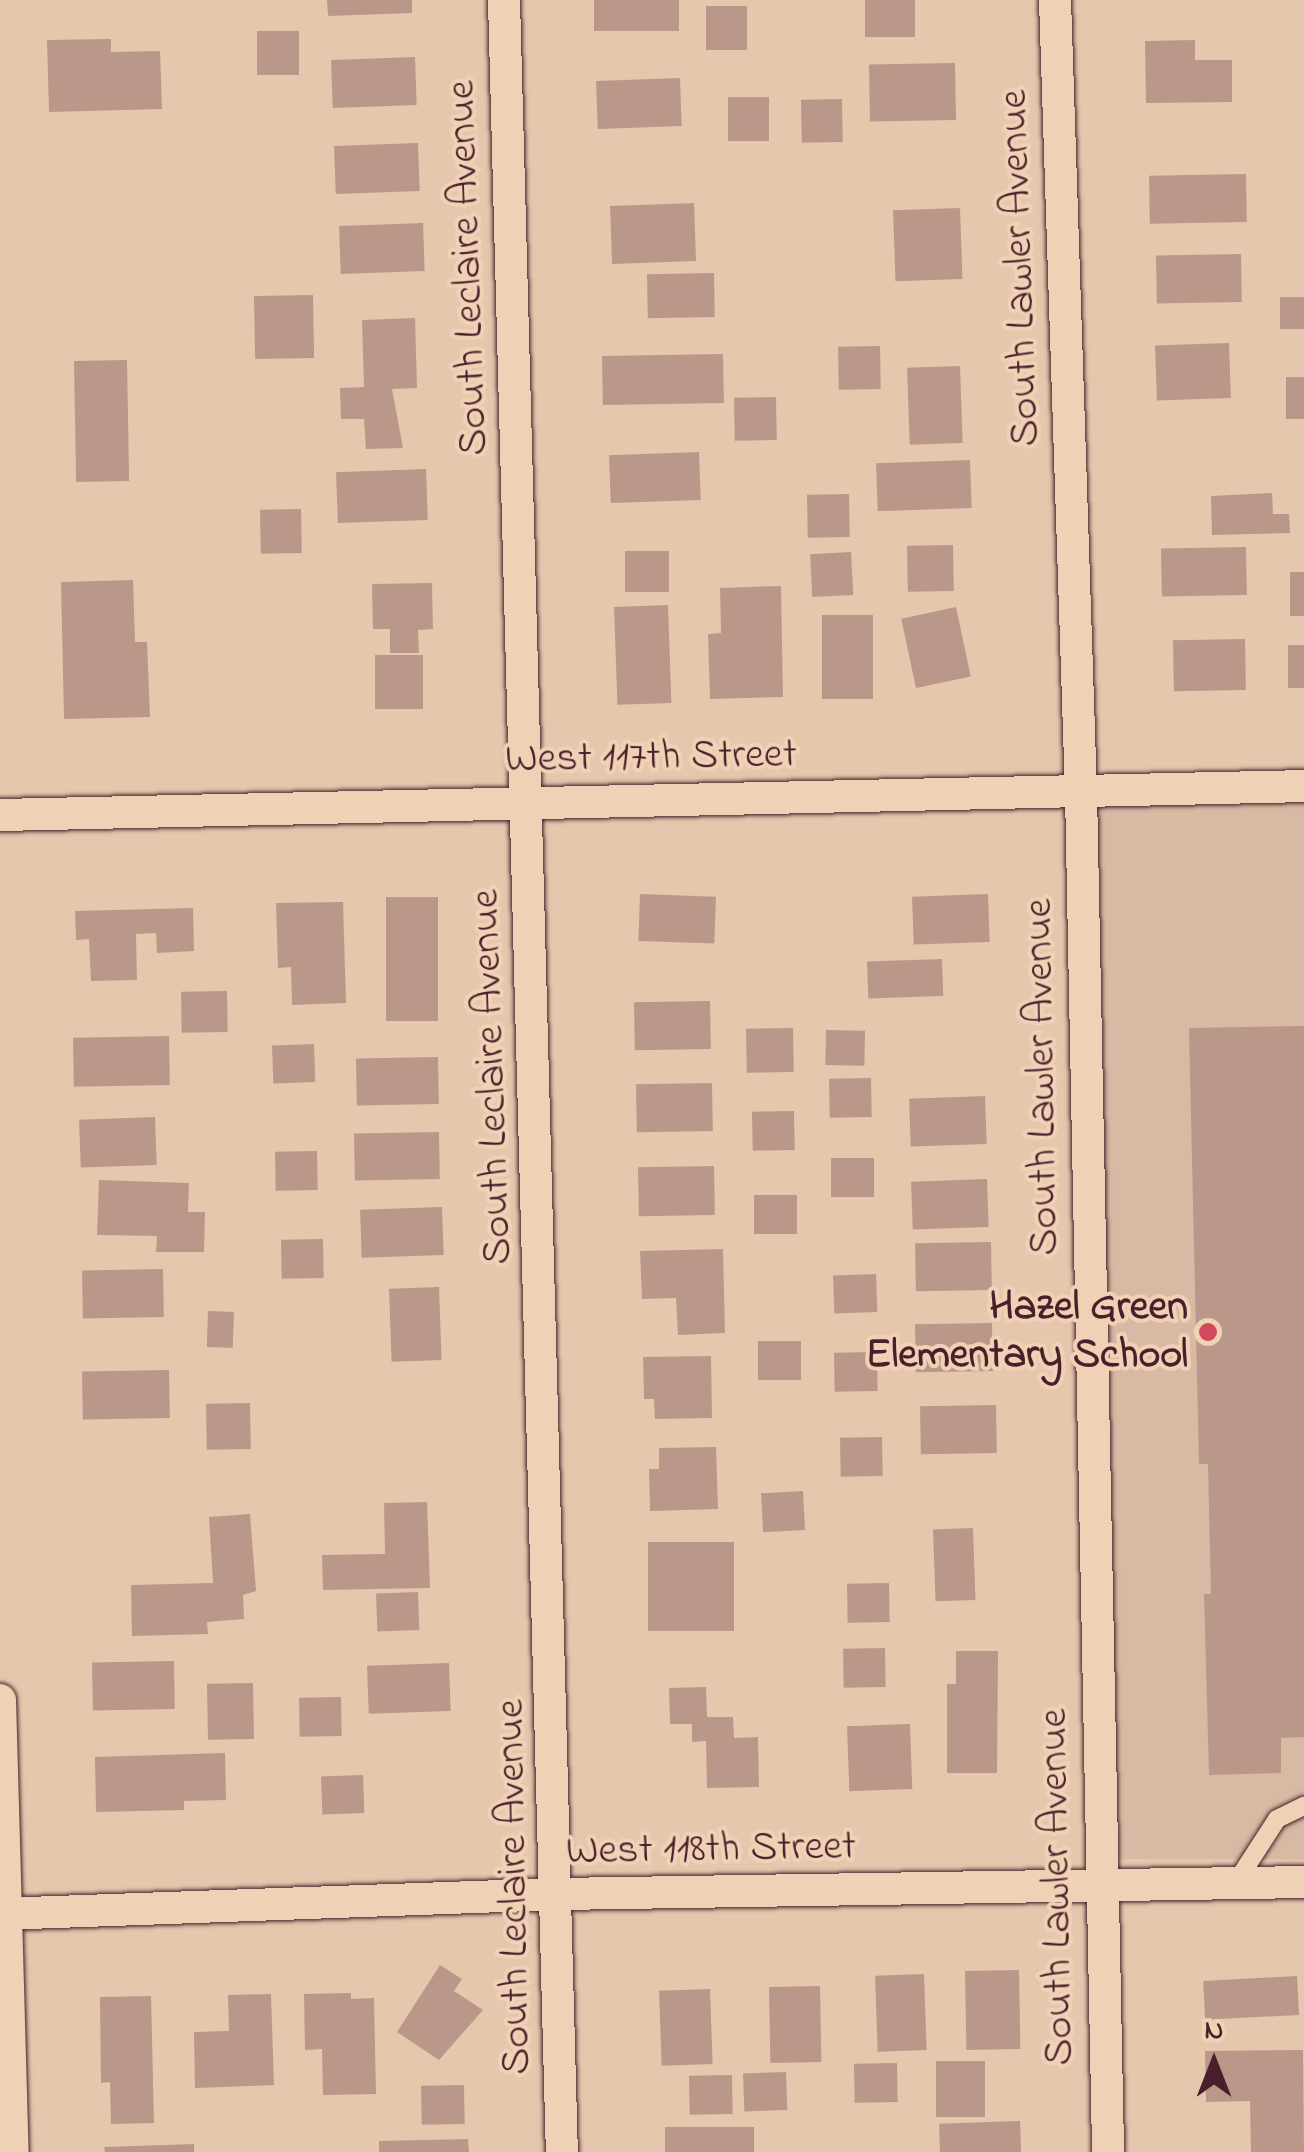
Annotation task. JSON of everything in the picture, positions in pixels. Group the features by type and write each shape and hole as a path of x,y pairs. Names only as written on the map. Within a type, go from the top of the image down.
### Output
{"street":[{"name":"South Leclaire Avenue","path":"504,0 559,1894 562,2152"},
{"name":"South Lawler Avenue","path":"1055,0 1081,792 1099,1887 1108,2152"},
{"name":"West 117th Street","path":"0,814 1304,786"},
{"path":"0,1700 3,1914 13,2152"},
{"name":"West 118th Street","path":"3,1914 559,1894 1304,1882"}],"lane":[{"path":"1235,1884 1277,1819 1304,1806"}],"shaded area":[{"name":"Hazel Green Elementary School","path":"1098,800 1304,800 1304,1859 1098,1859"}],"building":[{"path":"327,0 412,0 412,13 328,16"},
{"path":"594,0 679,0 679,31 594,31"},
{"path":"865,0 915,0 915,37 865,37"},
{"path":"706,6 747,6 747,50 706,50"},
{"path":"257,31 299,31 299,75 257,75"},
{"path":"111,39 111,52 160,51 162,109 49,112 47,40"},
{"path":"1195,40 1195,60 1232,60 1232,102 1146,103 1145,41"},
{"path":"415,57 417,105 333,108 331,60"},
{"path":"955,63 956,120 870,121 869,65"},
{"path":"680,78 682,126 598,129 596,81"},
{"path":"728,97 769,97 769,141 728,141"},
{"path":"842,99 843,142 802,143 801,100"},
{"path":"418,143 420,191 336,194 334,146"},
{"path":"1246,174 1247,222 1150,224 1149,176"},
{"path":"694,203 696,261 612,264 610,206"},
{"path":"960,208 962,279 896,281 893,210"},
{"path":"423,223 425,271 341,274 339,226"},
{"path":"1241,254 1242,302 1157,303 1156,255"},
{"path":"714,273 715,317 648,318 647,274"},
{"path":"313,295 314,358 255,359 254,296"},
{"path":"1280,297 1304,297 1304,329 1280,329"},
{"path":"415,318 417,388 392,389 403,448 366,449 364,419 341,419 340,388 364,387 362,320"},
{"path":"1229,343 1231,398 1157,401 1155,346"},
{"path":"880,346 881,389 839,390 838,347"},
{"path":"723,354 724,403 603,405 602,356"},
{"path":"127,360 129,481 76,482 74,361"},
{"path":"960,366 963,443 910,445 907,368"},
{"path":"1286,377 1304,377 1304,419 1286,419"},
{"path":"776,397 777,440 735,441 734,398"},
{"path":"699,452 701,500 611,503 609,455"},
{"path":"970,460 972,508 878,511 876,463"},
{"path":"426,469 428,520 338,523 336,472"},
{"path":"1272,493 1273,514 1289,514 1290,533 1212,535 1211,496"},
{"path":"849,494 850,537 808,538 807,495"},
{"path":"301,509 302,553 261,554 260,510"},
{"path":"953,545 954,591 908,592 907,546"},
{"path":"1246,547 1247,595 1162,596 1161,548"},
{"path":"625,551 669,551 669,592 625,592"},
{"path":"851,552 853,595 812,597 810,554"},
{"path":"1290,572 1304,572 1304,616 1290,616"},
{"path":"133,580 135,642 147,642 150,717 64,719 61,582"},
{"path":"432,583 433,629 418,630 419,653 390,653 390,629 373,629 372,584"},
{"path":"781,586 783,697 710,699 708,634 721,633 720,588"},
{"path":"668,605 671,703 617,705 614,607"},
{"path":"956,607 971,676 916,688 901,619"},
{"path":"822,615 873,615 873,699 822,699"},
{"path":"1245,639 1246,690 1174,691 1173,640"},
{"path":"1288,645 1304,645 1304,688 1288,688"},
{"path":"375,655 423,655 423,709 375,709"},
{"path":"640,894 716,897 714,944 638,941"},
{"path":"988,894 990,942 914,945 912,897"},
{"path":"386,897 438,897 438,1021 386,1021"},
{"path":"343,902 346,1003 292,1005 291,967 278,968 276,903"},
{"path":"193,908 194,951 157,953 156,933 136,934 137,980 91,981 89,939 76,940 75,911"},
{"path":"942,959 943,996 868,999 867,962"},
{"path":"227,991 228,1032 182,1033 181,992"},
{"path":"710,1001 711,1049 635,1050 634,1002"},
{"path":"1304,1026 1304,1737 1281,1738 1281,1773 1209,1775 1204,1594 1211,1594 1208,1464 1199,1464 1189,1028"},
{"path":"793,1028 794,1072 747,1073 746,1029"},
{"path":"826,1030 865,1031 864,1066 825,1065"},
{"path":"169,1036 170,1085 74,1087 73,1038"},
{"path":"314,1044 315,1082 273,1083 272,1045"},
{"path":"438,1057 439,1104 357,1105 356,1058"},
{"path":"871,1078 872,1117 830,1118 829,1079"},
{"path":"712,1083 713,1131 637,1132 636,1084"},
{"path":"985,1096 987,1144 911,1147 909,1099"},
{"path":"794,1111 795,1150 753,1151 752,1112"},
{"path":"155,1117 157,1165 81,1168 79,1120"},
{"path":"439,1132 440,1179 355,1180 354,1133"},
{"path":"317,1151 318,1190 276,1191 275,1152"},
{"path":"831,1158 874,1158 874,1197 831,1197"},
{"path":"714,1166 715,1215 639,1216 638,1167"},
{"path":"987,1179 989,1227 913,1230 911,1182"},
{"path":"99,1180 189,1183 188,1212 205,1212 204,1252 156,1252 157,1236 97,1235"},
{"path":"754,1195 797,1195 797,1234 754,1234"},
{"path":"442,1207 444,1255 362,1258 360,1210"},
{"path":"323,1239 324,1278 282,1279 281,1240"},
{"path":"991,1242 992,1290 916,1291 915,1243"},
{"path":"723,1249 725,1333 678,1335 676,1298 642,1299 640,1251"},
{"path":"163,1269 164,1317 83,1318 82,1270"},
{"path":"876,1274 877,1312 834,1313 833,1276"},
{"path":"439,1287 442,1360 392,1362 389,1289"},
{"path":"208,1311 234,1312 233,1348 207,1347"},
{"path":"992,1323 993,1371 916,1372 915,1324"},
{"path":"758,1341 801,1341 801,1380 758,1380"},
{"path":"877,1352 878,1391 835,1392 834,1353"},
{"path":"711,1356 712,1418 655,1419 654,1399 644,1399 643,1357"},
{"path":"169,1370 170,1418 83,1420 82,1372"},
{"path":"250,1403 251,1449 207,1450 206,1404"},
{"path":"996,1405 997,1453 921,1454 920,1406"},
{"path":"882,1437 883,1476 841,1477 840,1438"},
{"path":"716,1447 718,1509 650,1511 649,1469 659,1469 659,1448"},
{"path":"803,1491 805,1530 763,1532 761,1493"},
{"path":"427,1502 430,1588 323,1590 322,1555 385,1554 384,1503"},
{"path":"250,1514 256,1591 243,1595 244,1619 207,1622 208,1634 132,1636 131,1585 213,1583 209,1517"},
{"path":"973,1528 976,1600 936,1601 933,1529"},
{"path":"648,1542 734,1542 734,1631 648,1631"},
{"path":"889,1583 890,1622 848,1623 847,1584"},
{"path":"418,1592 419,1630 377,1631 376,1593"},
{"path":"885,1648 886,1687 844,1688 843,1649"},
{"path":"956,1651 998,1651 997,1773 947,1773 947,1684 956,1684"},
{"path":"174,1661 175,1709 93,1710 92,1662"},
{"path":"449,1663 451,1711 369,1714 367,1666"},
{"path":"253,1683 254,1739 208,1740 207,1684"},
{"path":"706,1687 707,1717 733,1717 734,1738 758,1737 759,1787 707,1788 706,1741 692,1742 692,1724 670,1724 669,1688"},
{"path":"341,1697 342,1736 300,1737 299,1698"},
{"path":"910,1724 912,1789 849,1791 847,1726"},
{"path":"225,1753 226,1800 184,1801 184,1810 96,1812 95,1757"},
{"path":"363,1775 364,1813 322,1814 321,1776"},
{"path":"440,1965 462,1979 454,1991 483,2010 439,2060 397,2032"},
{"path":"1019,1970 1020,2049 966,2050 965,1971"},
{"path":"924,1974 927,2050 878,2052 875,1976"},
{"path":"1297,1976 1299,2015 1205,2020 1203,1981"},
{"path":"820,1986 821,2062 770,2063 769,1987"},
{"path":"710,1989 713,2064 662,2066 659,1991"},
{"path":"351,1993 351,1999 374,1998 376,2094 323,2095 322,2049 305,2050 304,1994"},
{"path":"271,1994 274,2085 195,2088 194,2032 229,2031 228,1995"},
{"path":"151,1996 154,2123 111,2124 110,2082 101,2083 100,1997"},
{"path":"1303,2050 1304,2152 1251,2152 1250,2101 1206,2102 1205,2051"},
{"path":"936,2061 985,2061 985,2117 936,2117"},
{"path":"897,2063 898,2102 855,2103 854,2064"},
{"path":"786,2072 787,2110 744,2111 743,2074"},
{"path":"732,2075 733,2114 690,2115 689,2076"},
{"path":"464,2085 465,2124 422,2125 421,2086"},
{"path":"1020,2121 1021,2152 940,2152 939,2124"},
{"path":"665,2127 754,2127 754,2152 665,2152"},
{"path":"468,2139 469,2152 379,2152 379,2141"},
{"path":"194,2144 194,2152 105,2152 104,2147"}],"place":[{"name":"Hazel Green Elementary School","path":"1208,1332"}]}
